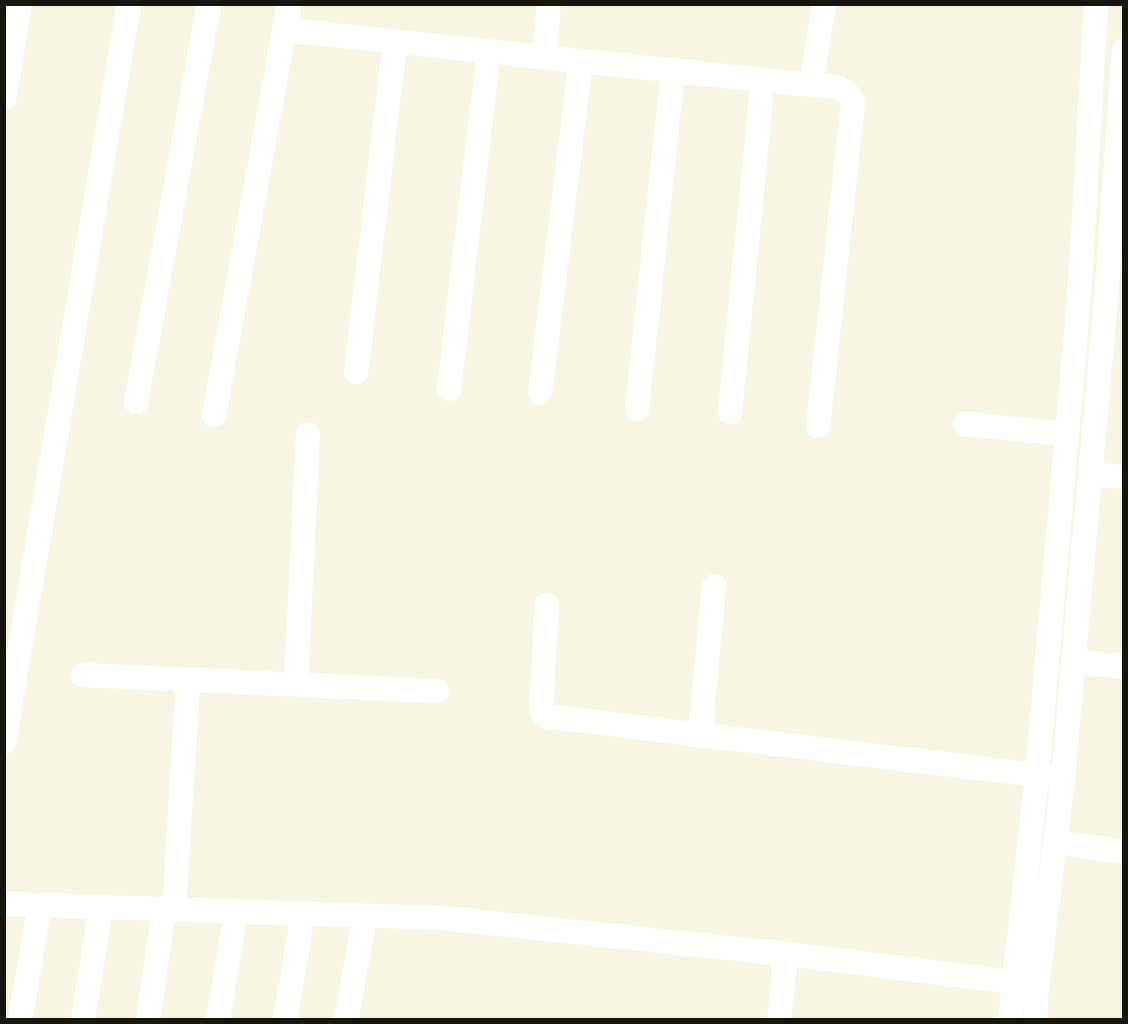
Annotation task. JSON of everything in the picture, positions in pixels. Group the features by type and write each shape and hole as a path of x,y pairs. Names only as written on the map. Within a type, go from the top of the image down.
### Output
{"street":[{"path":"4,98 21,4"},
{"path":"4,742 129,4"},
{"path":"136,402 209,4"},
{"path":"214,415 289,4"},
{"path":"544,57 549,4"},
{"path":"811,85 824,4"},
{"path":"1035,1020 1025,983 1037,775 1080,287 1096,4"},
{"path":"285,30 842,89 851,97 852,103 818,426"},
{"path":"356,372 395,41"},
{"path":"1010,1020 1025,983 1054,842 1063,778 1091,474 1115,287 1124,50"},
{"path":"449,389 489,51"},
{"path":"540,393 581,61"},
{"path":"638,409 673,70"},
{"path":"730,412 763,80"},
{"path":"965,424 1067,434"},
{"path":"296,684 308,434"},
{"path":"1091,474 1124,477"},
{"path":"700,736 714,586"},
{"path":"547,605 541,708 544,716 1063,778"},
{"path":"1074,661 1124,667"},
{"path":"83,675 437,691"},
{"path":"148,1020 169,909 188,680"},
{"path":"1054,842 1124,852"},
{"path":"4,904 442,918 786,954 1025,983"},
{"path":"20,1020 40,905"},
{"path":"83,1020 100,907"},
{"path":"218,1020 236,912"},
{"path":"285,1020 303,914"},
{"path":"346,1020 365,916"},
{"path":"778,1020 786,954"}]}
